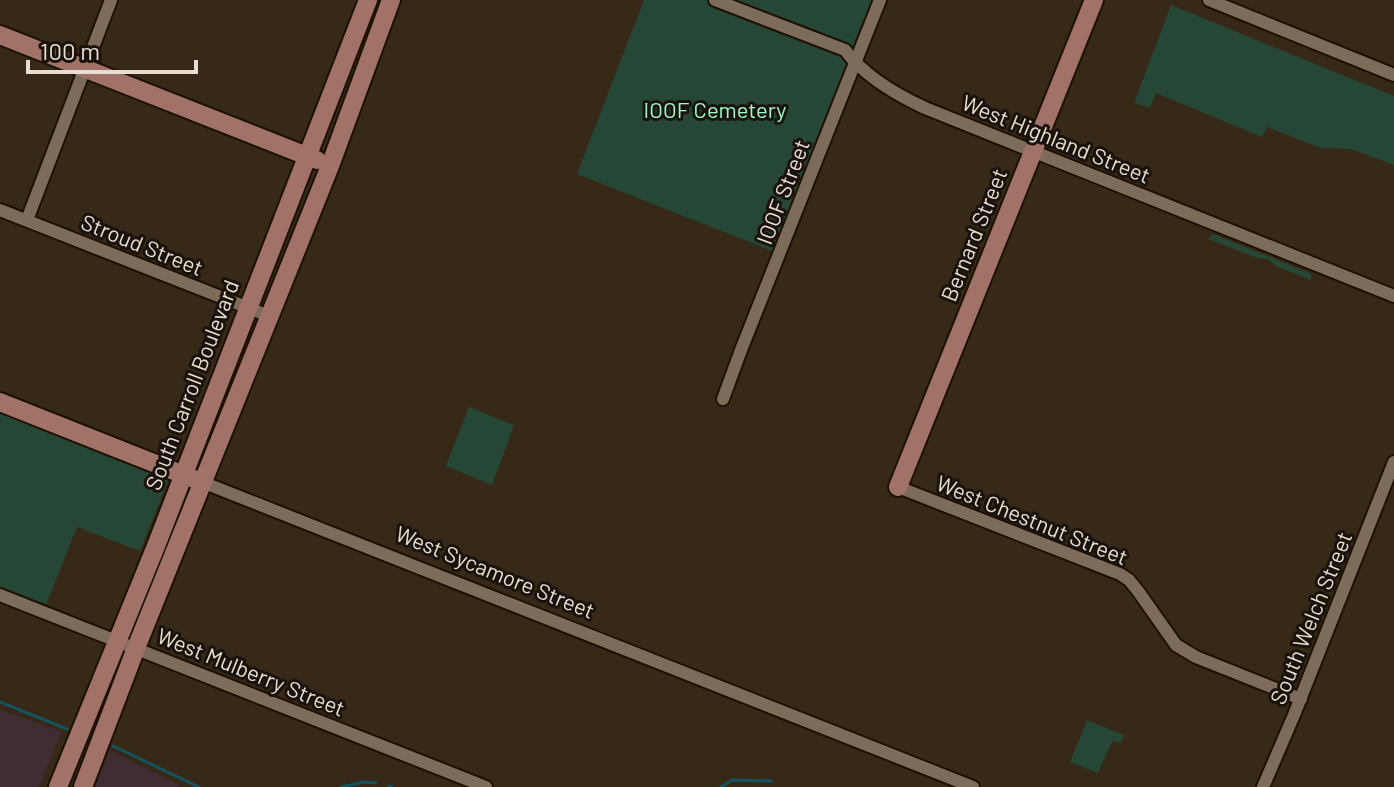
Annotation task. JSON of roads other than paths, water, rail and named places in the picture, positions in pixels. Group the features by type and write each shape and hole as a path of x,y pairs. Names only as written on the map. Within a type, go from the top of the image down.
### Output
{"main road":[{"name":"South Carroll Boulevard","path":"58,787 184,475 368,0"},
{"name":"South Carroll Boulevard","path":"83,787 330,166 391,0"},
{"name":"Bernard Street","path":"898,487 1094,0"},
{"path":"0,35 330,166"},
{"name":"West Sycamore Street","path":"0,402 202,482"}],"street":[{"path":"27,220 111,0"},
{"name":"West Highland Street","path":"715,0 845,50 854,63 902,98 1394,296"},
{"name":"IOOF Street","path":"723,399 880,0"},
{"path":"1209,0 1394,75"},
{"name":"Stroud Street","path":"0,210 269,316"},
{"name":"South Welch Street","path":"1263,787 1394,462"},
{"name":"West Sycamore Street","path":"202,482 973,787"},
{"name":"West Chestnut Street","path":"898,487 1120,574 1138,591 1176,645 1196,657 1301,699"},
{"name":"West Mulberry Street","path":"0,595 486,787"}],"waterway":[{"path":"0,702 67,729"},
{"path":"113,746 199,787"},
{"path":"721,787 732,780 771,781"},
{"path":"341,787 376,783"}],"park label":[{"name":"IOOF Cemetery","path":"715,110"}]}
